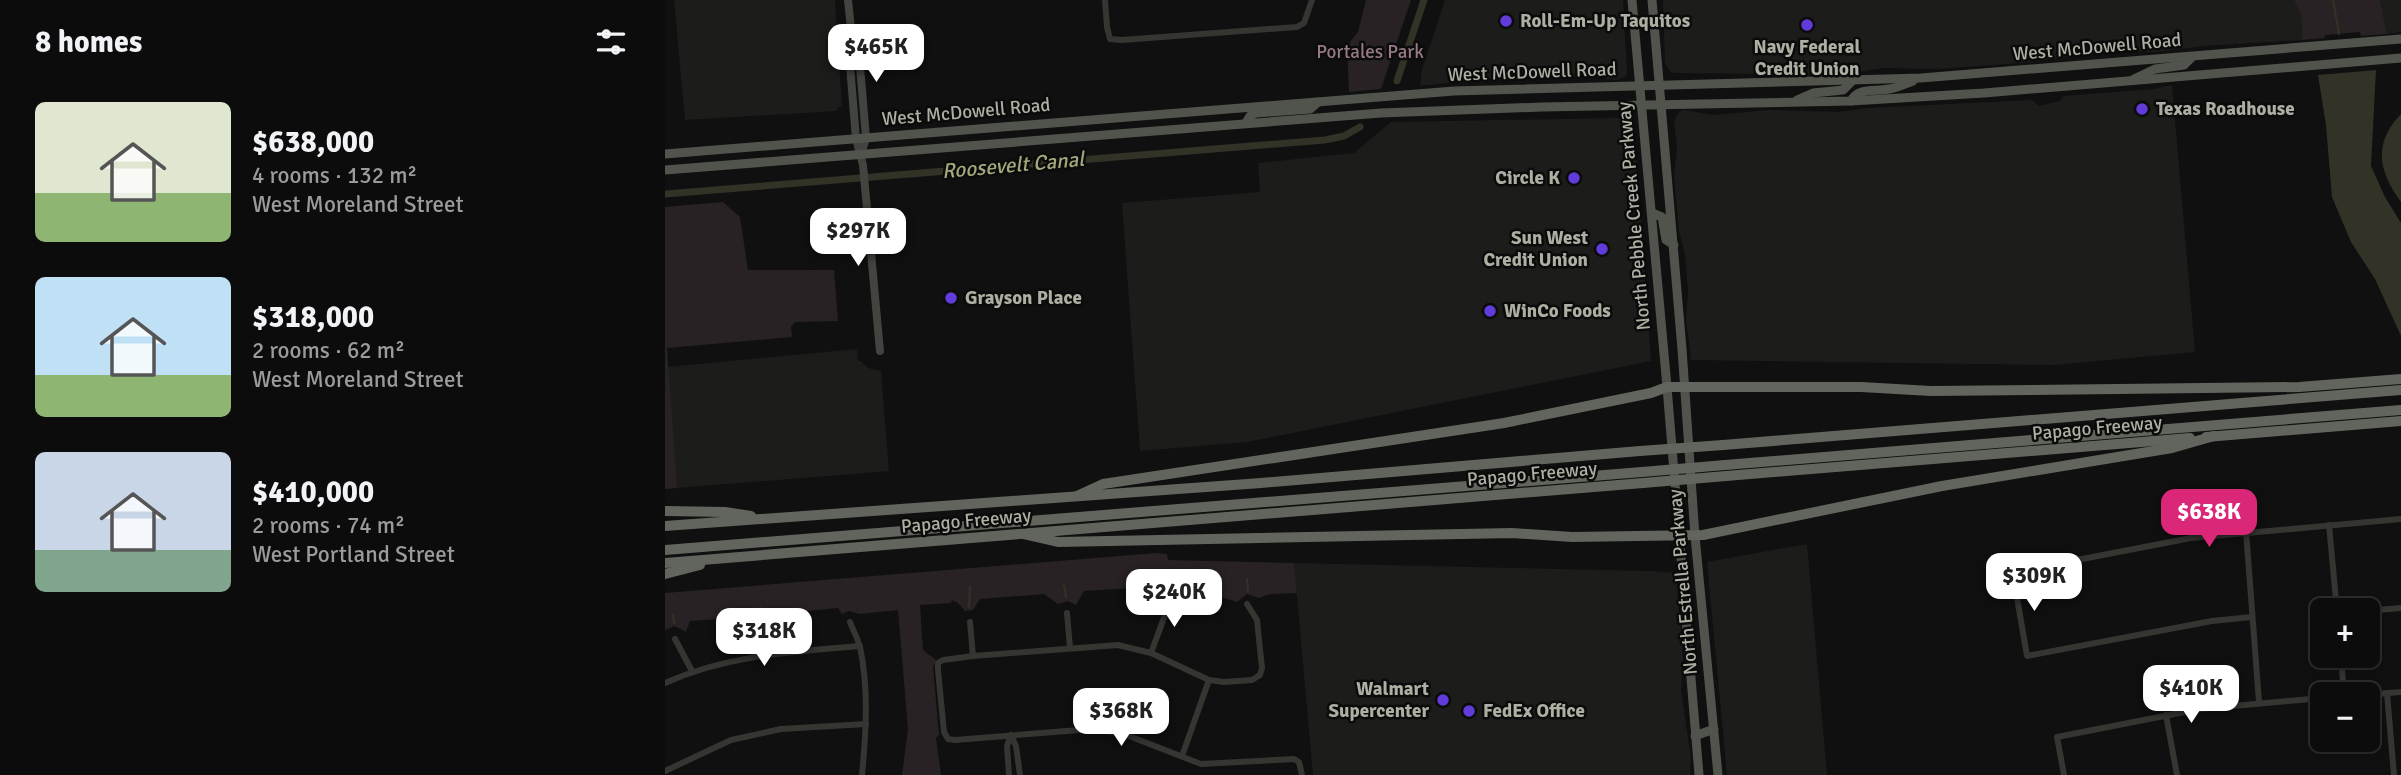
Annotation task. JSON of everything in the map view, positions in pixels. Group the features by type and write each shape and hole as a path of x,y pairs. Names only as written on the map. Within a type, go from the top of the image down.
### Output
{"highway":[{"path":"1077,496 1103,484 1504,423 1639,396 1667,387 1861,387 1931,391 2299,387 2401,379"},
{"name":"Papago Freeway","path":"665,526 1274,482 2401,390"},
{"path":"1725,471 2401,411"},
{"name":"Papago Freeway","path":"665,563 1023,534 1642,477 2401,421"},
{"path":"1023,534 1058,542 1513,533 1572,537 1695,536 1942,486 2172,448 2214,436"},
{"path":"665,550 1642,477"},
{"path":"665,511 725,512 771,519"},
{"path":"665,574 720,559"}],"main road":[{"name":"North Pebble Creek Parkway","path":"1632,0 1667,387"},
{"name":"North Pebble Creek Parkway","path":"1652,0 1684,386"},
{"name":"West McDowell Road","path":"665,154 1454,91 1921,78 2401,39"},
{"path":"2129,81 2155,69 2184,65 2192,57"},
{"name":"West McDowell Road","path":"665,170 1246,123 1456,110 1851,101 2401,58"},
{"path":"1851,101 1852,97 1861,92 1890,89 1921,78"},
{"path":"1792,103 1813,93 1843,90 1852,81"},
{"path":"1454,91 1456,110"},
{"path":"1246,123 1250,116 1256,113 1310,109 1320,101"},
{"path":"1651,213 1662,217 1666,240 1674,245"},
{"name":"North Estrella Parkway","path":"1684,386 1695,536 1718,775"},
{"name":"North Estrella Parkway","path":"1667,387 1699,775"},
{"path":"1695,736 1714,729"}],"street":[{"path":"848,0 856,139 864,169 880,352"},
{"path":"1105,0 1107,27 1111,39 1122,40 1297,27 1304,23 1312,0"},
{"path":"852,38 859,54 866,138 861,155"},
{"path":"2252,617 2212,621 2027,656 2013,574 2191,538 2401,519"},
{"path":"2329,525 2336,598"},
{"path":"2246,531 2259,702"},
{"path":"1151,653 1165,615 1163,601"},
{"path":"1247,604 1257,620 1262,668 1260,675 1252,680 1209,680 1151,653 1118,645 943,660 938,663 944,732 948,739 1105,730 1124,734 1201,764 1294,759 1299,762 1302,775"},
{"path":"2380,610 2401,608"},
{"path":"1067,613 1070,648"},
{"path":"850,621 860,646 866,724 862,775"},
{"path":"970,622 973,656"},
{"path":"762,626 766,654"},
{"path":"675,639 692,671"},
{"path":"665,683 692,671 766,654 860,646"},
{"path":"1182,756 1209,680"},
{"path":"2380,694 2401,692"},
{"path":"2387,693 2394,775"},
{"path":"2064,775 2057,737 2166,715 2259,702 2310,699"},
{"path":"2166,715 2177,775"},
{"path":"665,771 731,740 781,729 866,724"},
{"path":"1009,775 1007,746 1011,735"},
{"path":"1011,735 1016,746 1020,775"}],"shaded area":[{"path":"674,0 835,0 842,107 838,107 837,111 685,120"},
{"path":"1445,0 1623,0 1627,73 1625,77 1616,80 1589,76 1473,80 1420,86 1422,70"},
{"path":"1663,0 2294,0 2301,14 2302,40 2155,52 2113,51 2031,62 1940,69 1883,68 1839,75 1676,73 1670,72 1665,63"},
{"path":"2380,0 2401,0 2401,32 2387,34"},
{"path":"2376,70 2371,166 2401,223 2401,336 2375,279 2351,242 2332,197 2326,125 2318,75"},
{"path":"2172,85 2195,352 2054,365 1691,360 1686,319 1688,291 1685,254 1679,232 1674,176 1677,148 1674,121 1679,112 1684,110 1714,115 1769,110 1839,112 1866,108 2032,100 2039,106 2060,101 2063,96 2154,89"},
{"path":"2401,114 2401,202 2387,179 2382,157 2386,136"},
{"path":"1617,118 1634,127 1651,361 1247,442 1140,451 1122,203 1260,192 1258,163 1354,153 1391,122"},
{"path":"857,349 858,361 868,368 881,371 889,471 677,488 667,367"},
{"path":"1807,544 1827,775 1727,775 1707,562"},
{"path":"1294,563 1676,573 1683,658 1681,690 1691,759 1690,775 1313,775"}],"green space":[{"name":"Portales Park","path":"1366,0 1411,0 1381,89 1349,92 1347,46 1358,32"},
{"path":"2294,0 2380,0 2387,34 2361,36 2360,32 2302,40 2301,14"},
{"path":"723,202 740,217 748,270 834,270 838,321 795,322 791,327 792,337 667,348 677,488 665,489 665,207"},
{"path":"1167,554 1168,560 1294,563 1297,593 1270,594 1259,598 1247,594 1237,602 1197,593 1173,596 1168,592 1156,593 1148,587 1084,591 1076,605 1068,601 1058,604 1044,594 980,599 973,610 965,611 952,600 951,603 920,605 923,650 936,660 933,667 939,735 936,738 941,775 902,775 908,729 898,610 860,614 849,611 842,614 838,608 777,614 771,621 765,618 754,621 747,617 690,621 686,632 675,626 665,630 665,593"}],"waterway":[{"name":"Roosevelt Canal","path":"1397,81 1424,0"},
{"path":"2333,0 2339,34"},
{"name":"Roosevelt Canal","path":"665,194 1325,140 1344,136 1360,127"},
{"path":"1247,579 1248,591"},
{"path":"1170,590 1178,581"},
{"path":"1064,585 1066,598"},
{"path":"969,607 970,586"},
{"path":"760,607 761,615"},
{"path":"673,615 674,623"}],"place":[{"name":"Roll-Em-Up Taquitos","path":"1506,21"},
{"name":"Navy Federal Credit Union","path":"1807,25"},
{"name":"Texas Roadhouse","path":"2142,109"},
{"name":"Circle K","path":"1574,178"},
{"name":"Sun West Credit Union","path":"1602,249"},
{"name":"Grayson Place","path":"951,298"},
{"name":"WinCo Foods","path":"1490,311"},
{"name":"Walmart Supercenter","path":"1443,700"},
{"name":"FedEx Office","path":"1469,711"}]}
